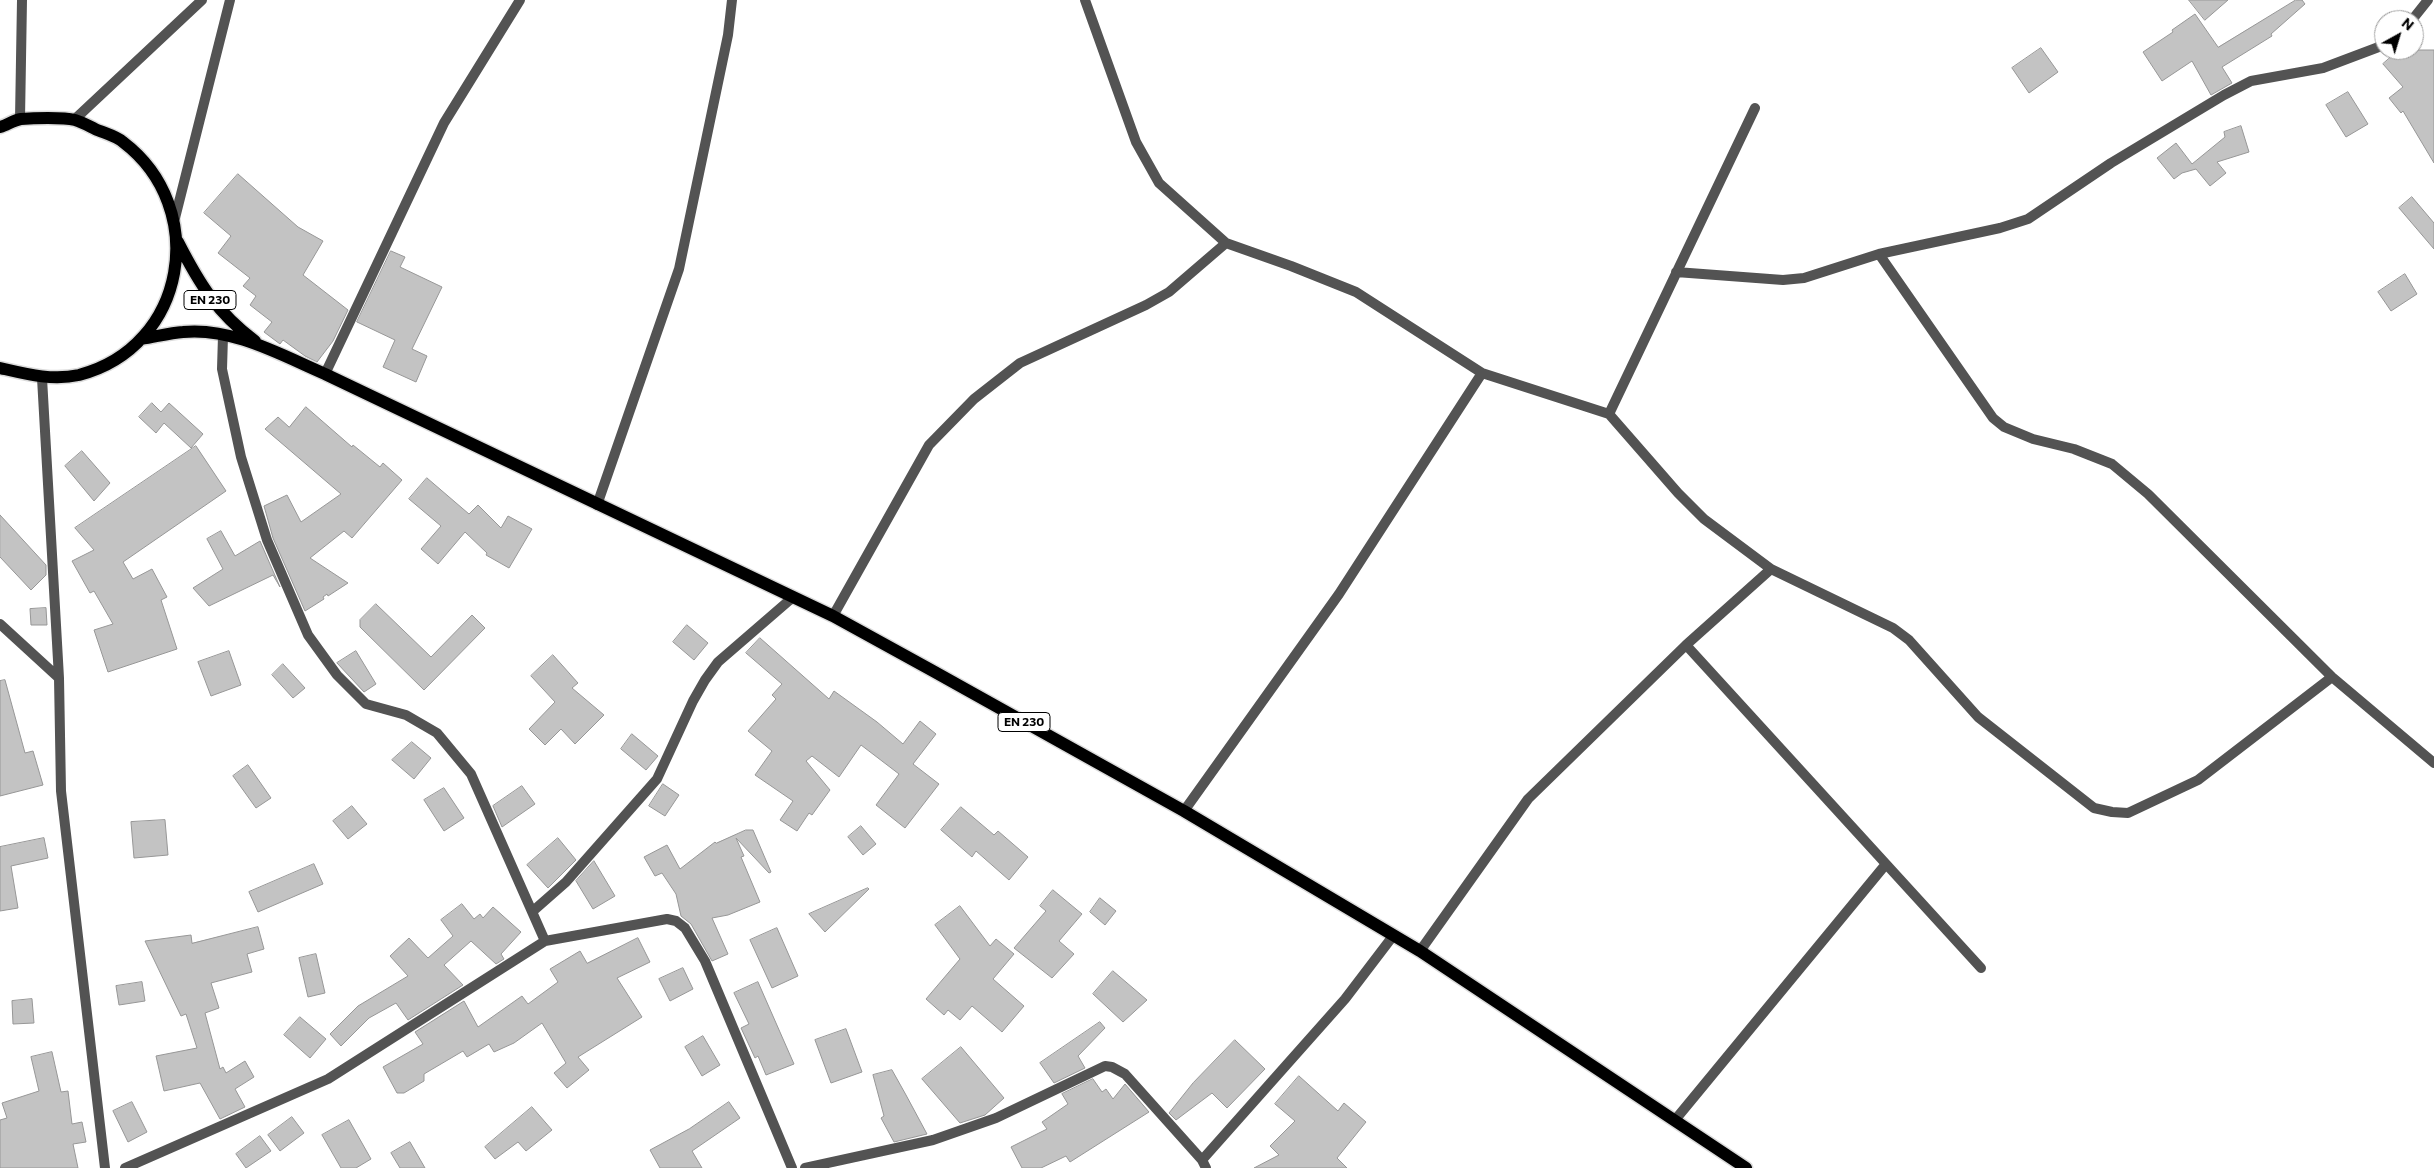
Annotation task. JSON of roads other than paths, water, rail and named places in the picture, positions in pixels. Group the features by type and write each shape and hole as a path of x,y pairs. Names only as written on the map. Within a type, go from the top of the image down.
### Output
{"main road":[{"path":"0,127 20,119 74,120 122,141 156,175 175,218 177,265 163,310 141,339 112,362 78,375 42,378 0,368"},
{"name":"EN 230","path":"176,238 211,301 234,326 262,347"},
{"name":"EN 230","path":"141,339 183,332 206,332 262,347 325,374 833,616 1184,811 1420,951 1746,1168"}],"street":[{"path":"20,119 22,0"},
{"path":"74,120 202,0"},
{"path":"175,218 230,0"},
{"path":"325,374 444,123 520,0"},
{"path":"597,505 678,269 728,35 732,0"},
{"path":"1084,0 1136,142 1159,183 1226,243 1356,292 1482,373 1609,414 1678,493 1704,519 1771,569 1893,628 1909,640 1978,717 2094,808 2128,813 2198,780 2332,677"},
{"path":"2420,10 2428,0"},
{"path":"1676,272 1783,280 1804,278 1879,254 2000,228 2028,219 2111,163 2224,95 2251,81 2323,68 2374,49"},
{"path":"1609,414 1755,108"},
{"path":"833,616 929,445 974,399 1020,363 1146,306 1169,292 1226,243"},
{"path":"1879,254 1993,418 2004,427 2033,439 2074,449 2112,464 2148,494 2332,677 2434,763"},
{"path":"223,336 222,369 241,457 267,540 308,635 338,675 366,704 406,715 437,733 470,774 533,911 545,942"},
{"path":"1184,811 1339,594 1482,373"},
{"path":"42,378 58,678 61,791 105,1168"},
{"path":"1420,951 1528,799 1686,645 1771,569"},
{"path":"533,911 566,882 657,779 693,701 718,662 792,598"},
{"path":"0,624 58,678"},
{"path":"1686,645 1981,968"},
{"path":"1675,1120 1886,864"},
{"path":"125,1168 328,1078 545,942 667,918 676,921 685,928 705,961 792,1168"},
{"path":"805,1168 932,1140 996,1118 1105,1066 1112,1066 1125,1074 1204,1164 1345,999 1393,936"}]}
